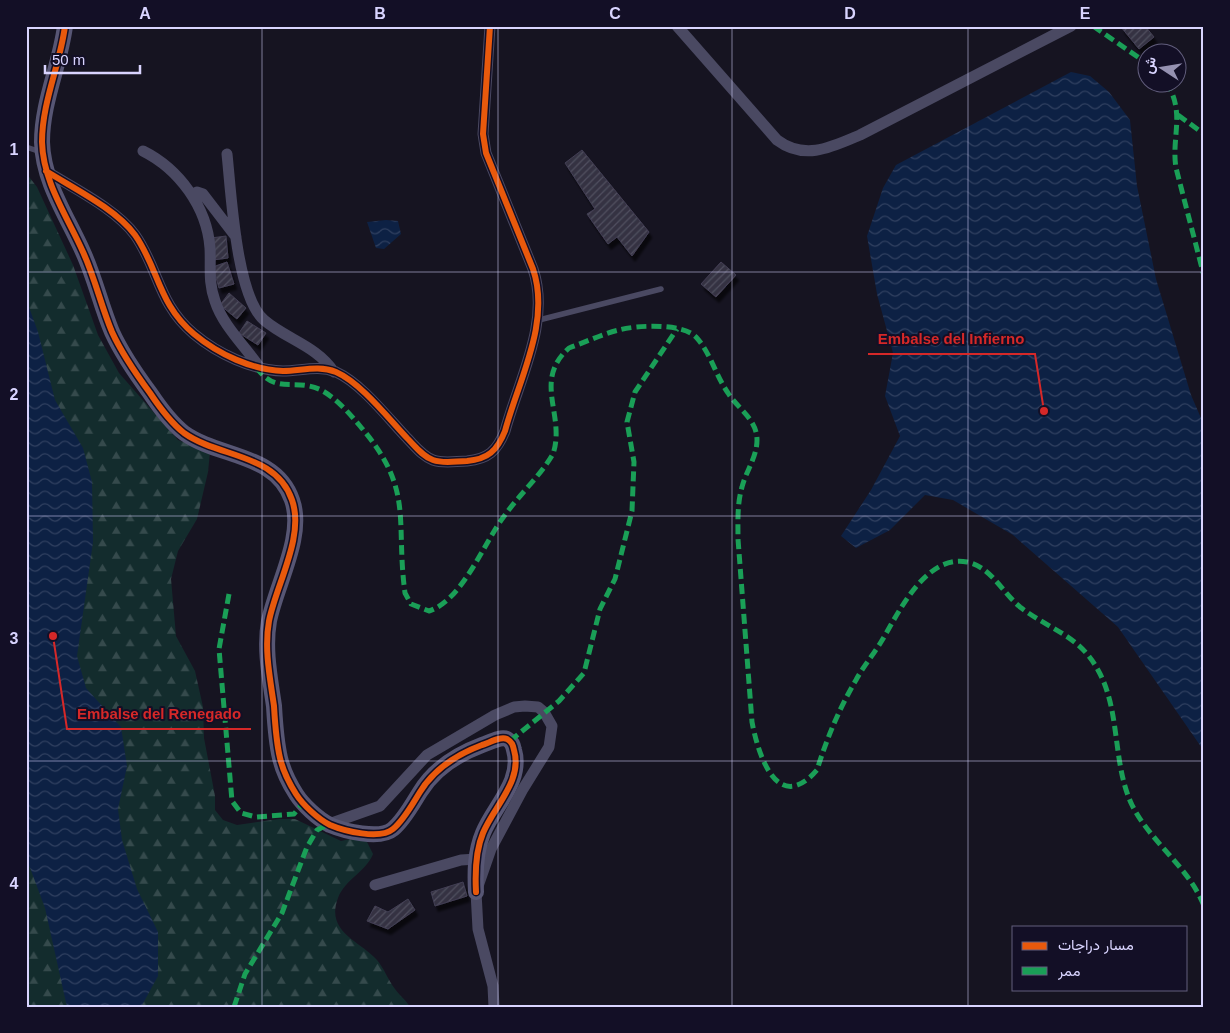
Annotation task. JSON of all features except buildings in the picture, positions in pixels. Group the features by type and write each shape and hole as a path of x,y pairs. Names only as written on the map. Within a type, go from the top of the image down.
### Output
{"street":[{"path":"65,26 60,57 46,105 43,152 46,171 55,195 90,266 106,315 119,346 167,417 180,430 200,442 248,459 268,469 283,482 291,498 295,516 294,535 268,632 268,657 279,755 295,792 302,803 329,824 366,834 380,834 393,829 429,780 441,767 473,748 503,738 512,744 516,760 514,775 483,833 477,859 478,929 493,986 494,1007"},
{"path":"46,171 118,217 130,228 144,251 165,300 186,327 217,349 244,363 260,368 282,370 316,368 334,372 351,381 426,457 444,462 481,460 497,446 505,431 538,320 540,298 536,278 489,164 484,144 490,26"},
{"path":"677,26 777,140 791,149 811,152 825,150 860,136 1071,26"},
{"path":"143,150 168,167 192,195 207,232 210,282 215,303 226,324 260,368"},
{"path":"227,154 236,236 248,294 256,312 266,322 318,354 334,372"},
{"path":"192,195 197,192 202,194 236,236"},
{"path":"329,824 380,806 426,754 457,736 504,710 525,706 538,707 550,721 552,740 491,849 476,892"},
{"path":"375,885 461,860 477,859"}],"lane":[{"path":"26,148 43,152"},
{"path":"538,320 661,289"}],"green space":[{"path":"26,173 37,187 73,265 98,335 119,373 178,440 210,452 208,472 197,519 178,551 171,579 176,636 195,671 203,707 204,738 215,796 215,810 223,820 237,825 279,819 295,819 341,841 359,837 365,838 373,854 366,866 341,891 335,910 336,919 346,935 377,960 410,1007 26,1007"}],"water":[{"path":"1071,72 1090,76 1109,92 1130,120 1137,186 1156,279 1191,395 1204,425 1204,751 1118,627 1013,535 953,500 925,495 890,530 856,548 841,536 871,490 900,436 885,396 893,353 877,294 867,236 883,188 896,165"},
{"path":"398,221 401,234 384,249 376,248 367,222"},
{"path":"26,299 38,332 55,400 83,448 92,482 93,542 77,656 86,688 121,727 127,766 118,809 122,840 137,889 158,932 158,976 141,1007 67,1007 45,908 26,857"}],"marked path":[{"path":"1093,26 1138,57"},
{"path":"1171,92 1177,114 1176,168 1204,276"},
{"path":"1178,115 1204,134"},
{"path":"256,367 264,376 279,384 311,386 327,393 347,411 377,449 389,469 396,487 401,525 405,593 411,604 429,611 441,605 462,583 497,526 553,454 556,426 551,386 558,360 569,348 627,328 659,326 690,332 701,343 724,386 732,399 750,420 756,433 757,446 740,493 738,539 752,722 759,749 772,775 780,783 791,786 803,782 817,770 829,735 844,702 859,675 915,588 938,567 952,562 967,562 983,569 1020,607 1073,641 1090,658 1098,670 1110,702 1121,772 1132,805 1149,831 1189,879 1204,906"},
{"path":"510,741 559,701 584,673 600,609 615,579 632,511 634,462 627,422 635,392 677,329"},
{"path":"229,594 219,649 232,801 241,813 256,817 294,814 303,803"},
{"path":"234,1007 245,974 282,913 307,847 317,830 329,824"}],"cycle path":[{"path":"65,26 45,112 42,142 43,157 51,185 87,262 112,332 140,379 179,429 198,441 245,458 273,473 284,485 292,500 295,514 295,529 288,560 269,621 267,642 275,725 281,763 286,777 303,803 325,822 353,832 380,834 393,829 397,825 432,776 447,763 482,745 498,739 507,739 514,748 516,761 514,772 511,783 480,840 476,862 476,892"},
{"path":"46,171 94,200 127,225 143,248 173,311 182,323 203,341 236,360 259,368 283,371 323,369 336,372 364,392 416,447 429,458 446,462 481,458 495,449 505,431 531,350 536,330 538,309 538,289 533,269 486,153 483,134 490,26"}],"place":[{"name":"Embalse del Infierno","path":"1044,411"},
{"name":"Embalse del Renegado","path":"53,636"}]}
